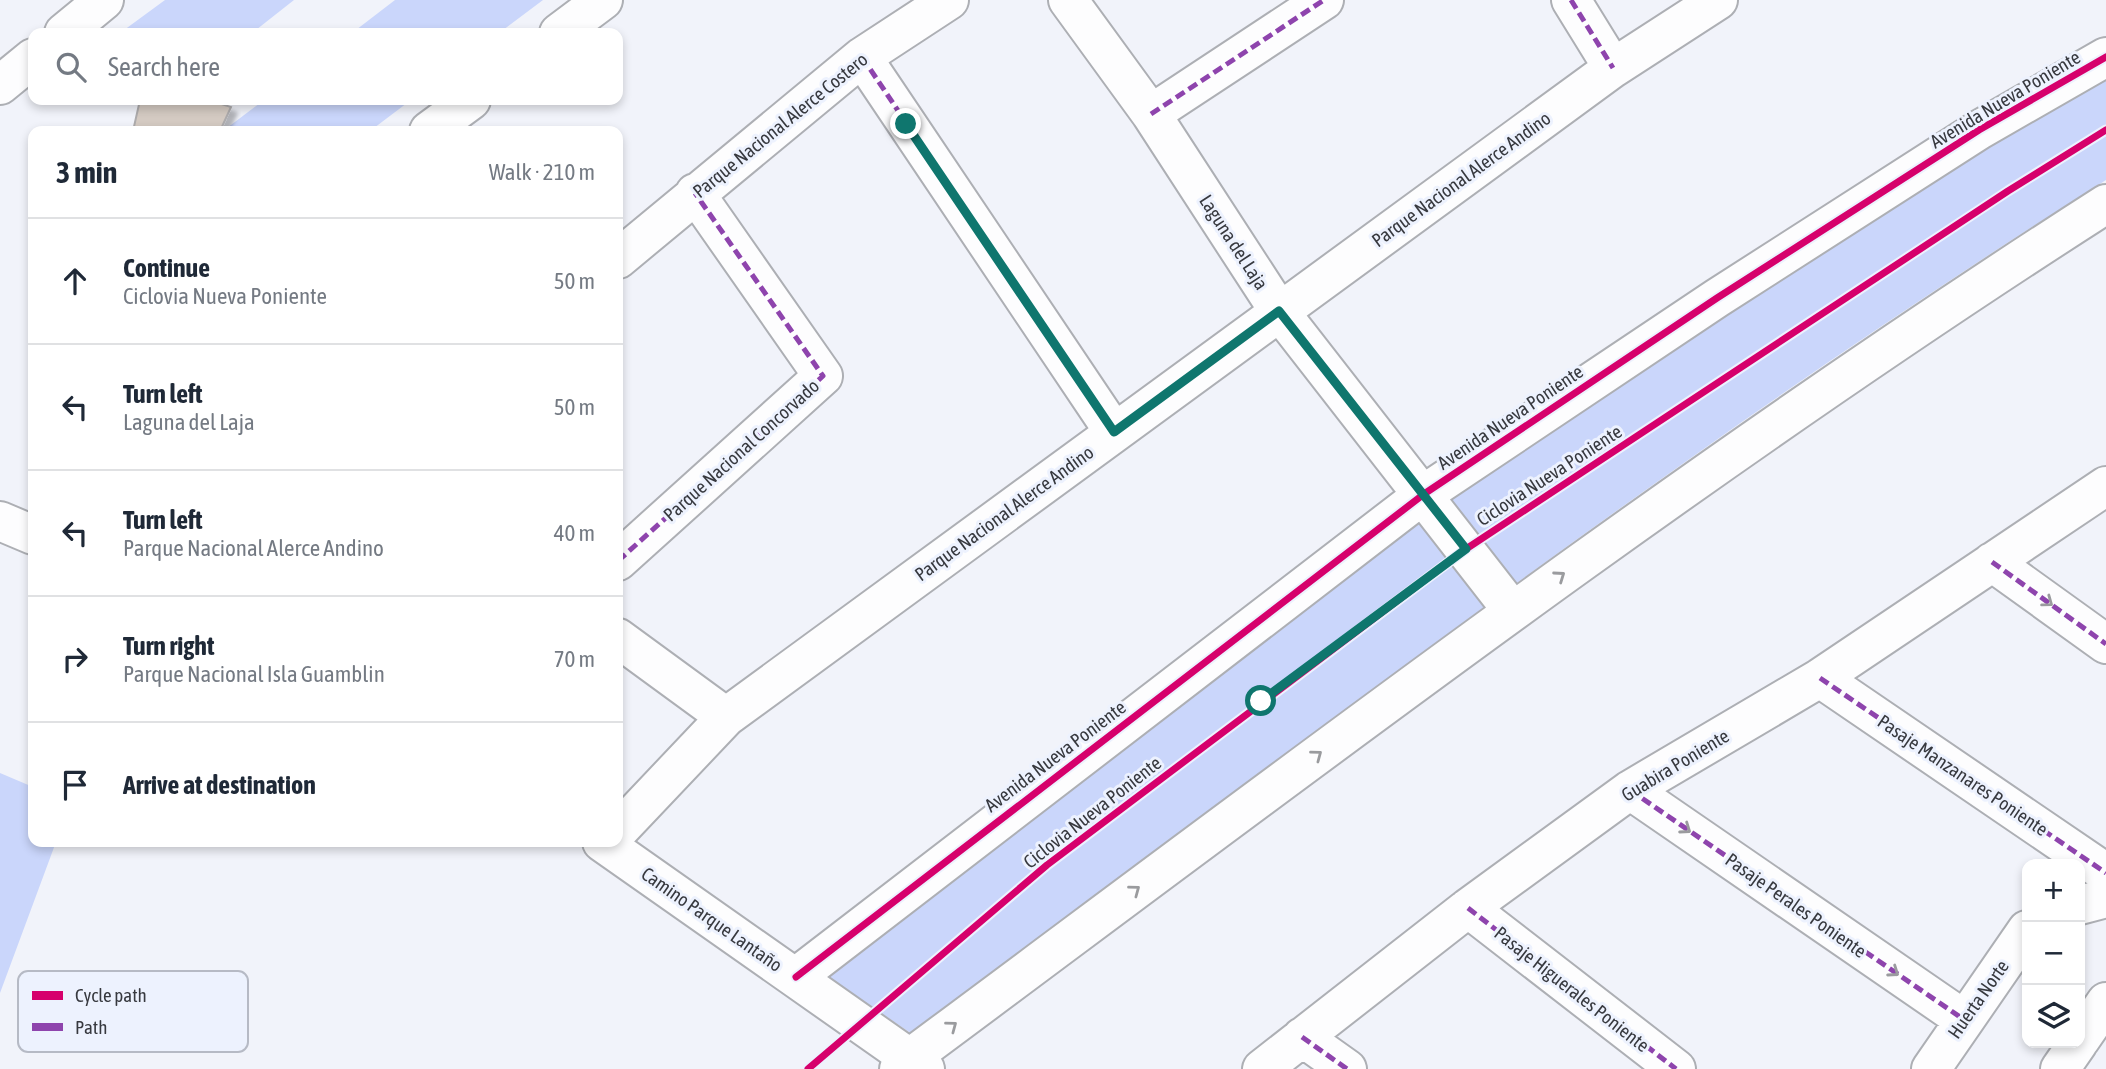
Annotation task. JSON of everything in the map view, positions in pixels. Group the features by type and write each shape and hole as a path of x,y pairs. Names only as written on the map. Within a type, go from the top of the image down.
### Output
{"main road":[{"path":"70,28 104,0"},
{"path":"566,28 603,0"},
{"name":"Parque Nacional Alerce Costero","path":"623,255 862,57 949,0"},
{"name":"Laguna del Laja","path":"1068,0 1152,114 1279,311 1512,610"},
{"path":"1152,114 1324,0"},
{"path":"1571,0 1614,68"},
{"name":"Parque Nacional Alerce Andino","path":"623,824 726,717 1614,68 1718,0"},
{"path":"862,57 1114,432"},
{"name":"Avenida Nueva Poniente","path":"796,977 1424,494 1717,298 1934,159 2106,57"},
{"path":"0,85 28,62"},
{"path":"436,126 464,105"},
{"name":"Parque Nacional Concorvado","path":"623,556 823,376 695,193"},
{"path":"912,1065 1512,610 1970,291 2106,204"},
{"name":"Guabira Poniente","path":"1262,1069 1468,908 1630,790 1820,678 2106,486"},
{"path":"0,521 28,533"},
{"path":"1992,562 2106,644"},
{"path":"623,642 726,717"},
{"name":"Pasaje Manzanares Poniente","path":"1820,678 2106,873"},
{"name":"Pasaje Perales Poniente","path":"1630,790 1963,1019"},
{"name":"Camino Parque Lantaño","path":"618,847 912,1065"},
{"path":"2085,904 2106,898"},
{"name":"Pasaje Higuerales Poniente","path":"1468,908 1676,1069"},
{"name":"Huerta Norte","path":"1931,1069 2022,937"},
{"path":"2085,1033 2106,1002"},
{"path":"1302,1037 1347,1069"},
{"path":"2060,1069 2075,1048"}],"shaded area":[{"path":"165,0 294,0 258,28 127,28"},
{"path":"395,0 543,0 506,28 359,28"},
{"path":"2106,76 2106,180 1952,279 1649,487 1353,704 915,1036 822,973 1445,499 1874,217"},
{"path":"257,105 404,105 377,126 230,126"},
{"path":"0,773 28,785 28,847 54,847 0,993"}],"building":[{"path":"139,105 231,107 222,126 134,126"}],"marked path":[{"path":"1151,114 1324,0"},
{"path":"1571,0 1613,68"},
{"path":"862,57 1114,432"},
{"path":"623,556 823,376 695,193"},
{"path":"1992,562 2106,644"},
{"path":"1820,678 2106,873"},
{"path":"1630,790 1963,1019"},
{"path":"1468,908 1676,1069"},
{"path":"1302,1037 1347,1069"}],"cycle path":[{"path":"796,977 1424,494 1717,298 1979,130 2106,57"},
{"name":"Ciclovia Nueva Poniente","path":"808,1069 1047,865 1466,549 2008,191 2106,130"}],"route":[{"path":"906,124 1114,432 1279,311 1466,549 1261,701"}]}
